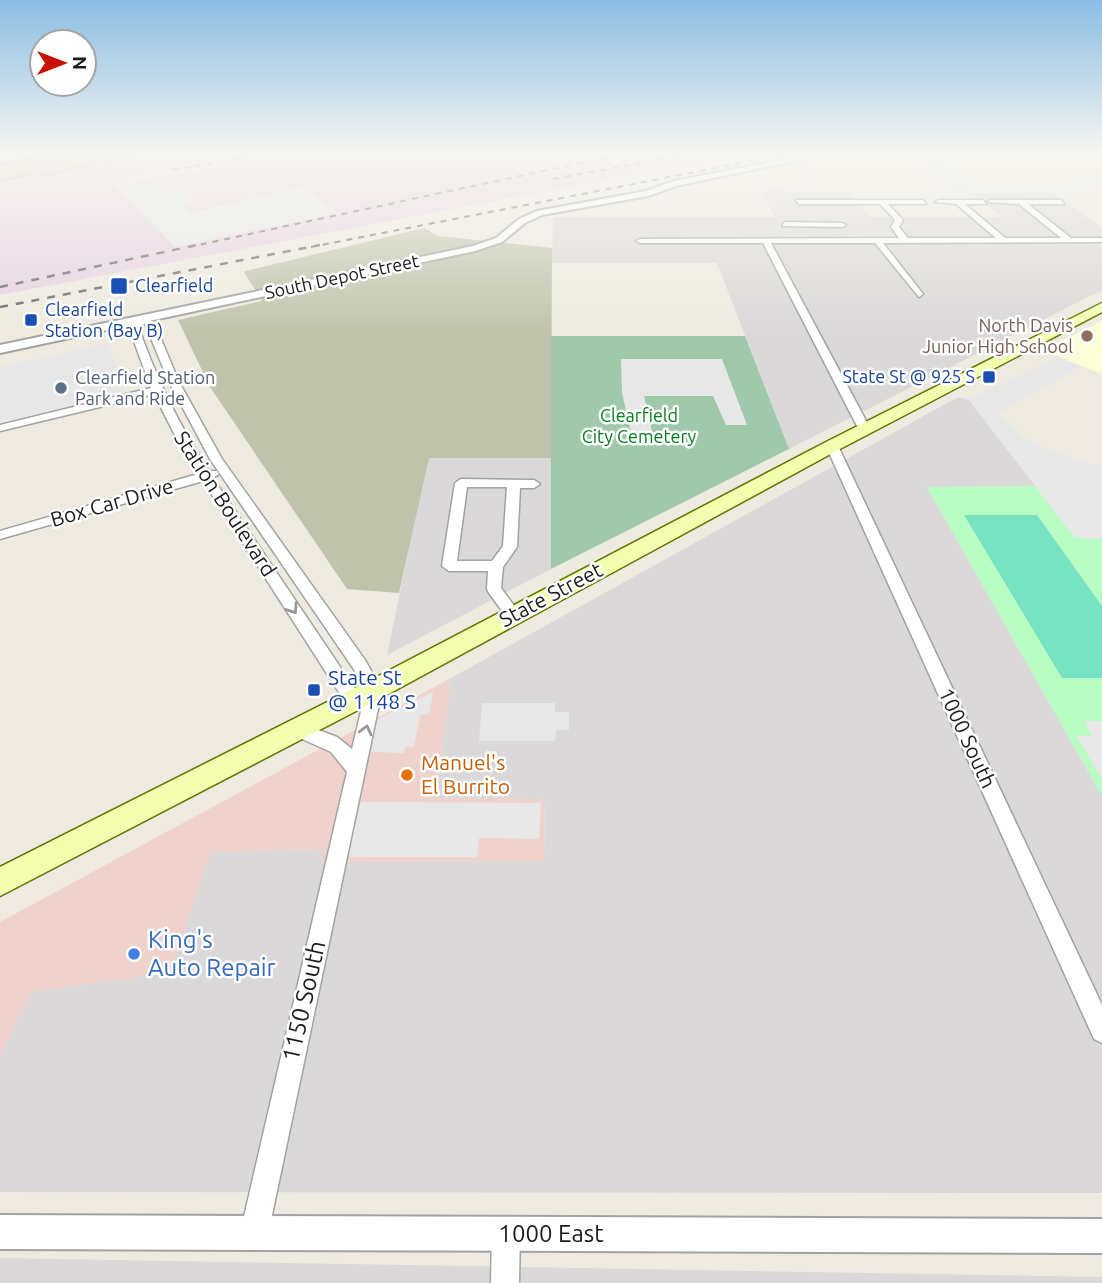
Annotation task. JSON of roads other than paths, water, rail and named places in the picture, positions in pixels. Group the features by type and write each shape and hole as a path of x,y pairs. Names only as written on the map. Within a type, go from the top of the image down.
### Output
{"main road":[{"name":"State Street","path":"0,882 363,695 832,446 1102,307"}],"street":[{"name":"South Depot Street","path":"0,349 475,248 499,240 522,221 538,214"},
{"path":"893,214 899,223 895,227 905,240"},
{"path":"972,214 1003,240"},
{"path":"1036,214 1069,240"},
{"path":"836,217 853,240"},
{"path":"785,224 842,225"},
{"path":"765,240 865,430"},
{"path":"877,240 919,294"},
{"path":"640,241 1102,240"},
{"name":"Station Boulevard","path":"141,319 149,322 174,382 224,470 359,664 363,695 183,441 156,390 133,325 141,319"},
{"path":"0,428 156,390"},
{"name":"1000 South","path":"832,446 1102,1031"},
{"name":"Box Car Drive","path":"0,535 224,470"},
{"path":"496,566 449,566 461,483 534,484"},
{"path":"513,484 510,547 496,566 494,589 513,615"},
{"name":"1150 South","path":"254,1234 355,769 363,695"},
{"path":"297,729 338,745 347,754 355,769"},
{"name":"1000 East","path":"0,1232 1102,1236"},
{"path":"505,1283 506,1234"}],"railway":[{"path":"189,247 343,214"},
{"path":"311,247 481,214"},
{"path":"0,287 197,245"},
{"path":"0,307 320,245"}],"place":[{"name":"Clearfield","path":"119,286"},
{"name":"Clearfield Station (Bay B)","path":"31,320"},
{"name":"North Davis Junior High School","path":"1087,336"},
{"name":"State St @ 925 S","path":"989,377"},
{"name":"Clearfield Station Park and Ride","path":"61,388"},
{"name":"State St @ 1148 S","path":"314,690"},
{"name":"Manuel's El Burrito","path":"407,775"},
{"name":"King's Auto Repair","path":"134,954"}],"park label":[{"name":"Clearfield City Cemetery","path":"639,426"}]}
